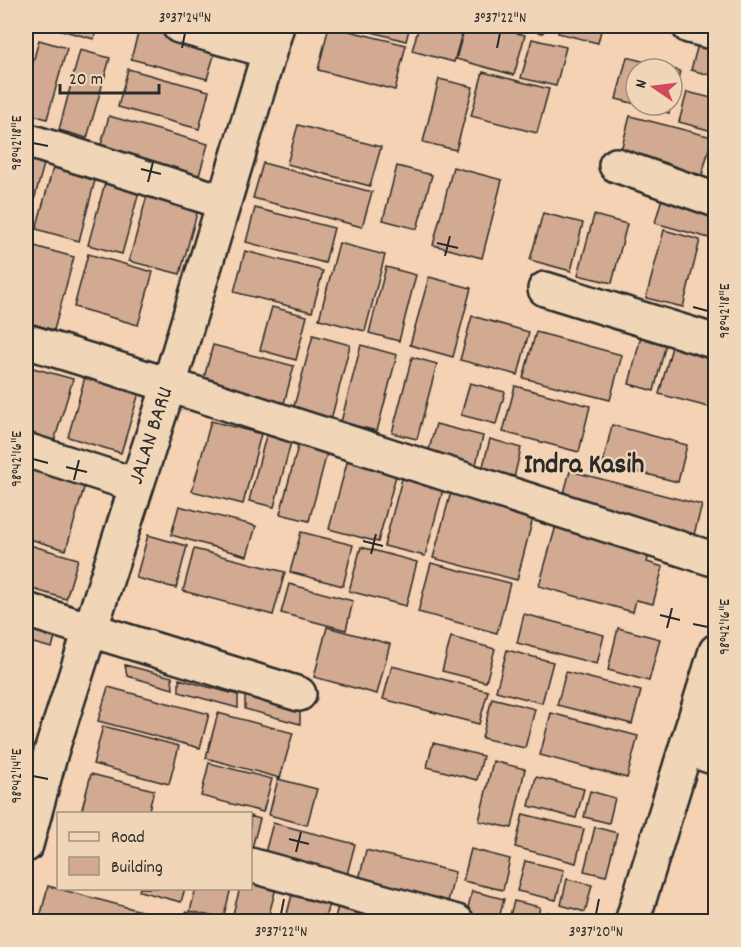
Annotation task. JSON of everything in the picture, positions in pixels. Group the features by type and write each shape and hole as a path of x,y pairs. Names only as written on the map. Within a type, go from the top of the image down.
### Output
{"street":[{"path":"179,26 273,38"},
{"path":"689,26 716,33"},
{"name":"JALAN BARU","path":"26,845 38,749 90,631 169,385 273,38"},
{"path":"26,140 224,202"},
{"path":"616,165 716,200"},
{"path":"545,289 716,342"},
{"path":"26,341 716,560"},
{"path":"26,450 136,485"},
{"path":"26,610 299,694"},
{"path":"632,921 701,753 716,651"},
{"path":"252,866 457,921"}],"building":[{"path":"46,26 97,26 94,39"},
{"path":"140,26 159,26 218,42 207,79 131,59"},
{"path":"329,26 406,45 395,90 318,70"},
{"path":"365,26 410,26 406,41 364,30"},
{"path":"419,26 464,26 454,62 412,51"},
{"path":"465,26 488,26 525,35 514,75 456,59"},
{"path":"513,26 545,26 543,33"},
{"path":"560,26 602,26 598,43 558,33"},
{"path":"702,30 716,33 714,76 691,70"},
{"path":"532,39 566,47 556,86 521,78"},
{"path":"39,40 67,48 47,119 26,113 26,88"},
{"path":"80,50 110,58 87,138 59,130"},
{"path":"624,68 624,101 616,99"},
{"path":"128,69 209,91 199,129 118,107"},
{"path":"483,72 549,89 537,133 471,116"},
{"path":"439,79 473,87 456,150 423,142"},
{"path":"687,92 716,99 716,132 679,122 680,117 684,117"},
{"path":"109,116 208,144 198,179 99,152"},
{"path":"630,117 712,137 702,175 620,154"},
{"path":"298,125 381,147 370,186 287,164"},
{"path":"26,152 46,157 28,222 26,222"},
{"path":"56,157 98,169 79,241 36,229"},
{"path":"263,163 372,192 362,227 253,198"},
{"path":"397,166 432,175 417,229 383,220"},
{"path":"453,167 502,180 482,258 433,245"},
{"path":"105,183 139,192 122,254 88,245"},
{"path":"664,191 716,206 716,240 655,223"},
{"path":"148,192 199,206 180,274 129,261"},
{"path":"255,208 334,228 325,263 246,242"},
{"path":"543,213 583,223 571,271 530,260"},
{"path":"594,215 627,224 612,283 578,275"},
{"path":"664,230 700,240 683,307 646,298"},
{"path":"339,243 385,255 365,331 319,319"},
{"path":"34,246 74,257 54,330 26,322 26,276"},
{"path":"245,251 323,271 312,312 234,292"},
{"path":"88,254 153,272 138,325 74,307"},
{"path":"386,267 416,275 399,341 369,333"},
{"path":"429,277 471,288 453,357 410,345"},
{"path":"272,307 307,316 296,360 260,350"},
{"path":"472,316 529,332 518,375 460,360"},
{"path":"536,332 622,355 610,400 523,378"},
{"path":"313,335 350,345 331,420 293,410"},
{"path":"641,336 666,343 654,391 629,384"},
{"path":"673,343 716,355 716,409 659,394"},
{"path":"213,345 294,366 283,407 202,385"},
{"path":"361,345 397,355 377,431 341,422"},
{"path":"412,357 437,364 417,439 392,433"},
{"path":"26,366 73,379 53,445 26,437"},
{"path":"85,377 139,393 121,453 68,437"},
{"path":"470,383 505,392 496,424 461,415"},
{"path":"515,386 590,406 579,452 503,432"},
{"path":"211,421 261,434 243,504 192,491"},
{"path":"436,424 483,436 474,472 426,460"},
{"path":"612,425 687,445 678,482 603,463"},
{"path":"267,432 292,438 274,507 249,501"},
{"path":"490,439 521,448 513,482 481,474"},
{"path":"298,446 327,453 309,521 280,514"},
{"path":"348,459 397,472 378,542 329,529"},
{"path":"26,464 86,481 66,550 26,538"},
{"path":"570,471 702,505 693,538 561,504"},
{"path":"403,475 444,486 425,556 384,546"},
{"path":"451,492 534,514 517,580 433,558"},
{"path":"179,506 256,526 247,556 171,535"},
{"path":"557,522 651,548 647,562 663,567 653,604 636,600 633,612 539,586"},
{"path":"301,532 353,545 343,586 290,572"},
{"path":"148,535 187,546 176,588 136,578"},
{"path":"26,544 78,559 66,599 26,587"},
{"path":"361,547 417,562 406,606 349,591"},
{"path":"194,549 285,572 273,615 183,591"},
{"path":"431,563 510,583 497,633 418,612"},
{"path":"289,584 353,601 346,630 281,613"},
{"path":"524,614 604,635 597,664 517,643"},
{"path":"26,625 56,633 52,648 26,641"},
{"path":"327,627 390,644 377,694 314,677"},
{"path":"618,628 660,639 649,681 608,670"},
{"path":"451,637 495,649 486,682 442,671"},
{"path":"507,650 553,662 542,703 496,691"},
{"path":"125,665 172,677 173,689 127,676"},
{"path":"392,666 488,691 479,724 383,699"},
{"path":"566,672 641,691 632,724 557,705"},
{"path":"179,679 238,695 238,708 179,692"},
{"path":"108,687 209,714 200,748 98,721"},
{"path":"245,694 300,708 300,724 245,709"},
{"path":"492,698 535,709 525,748 482,738"},
{"path":"218,713 293,733 280,778 206,758"},
{"path":"551,713 638,736 627,778 540,755"},
{"path":"103,726 179,746 169,784 93,764"},
{"path":"433,743 483,756 477,780 427,767"},
{"path":"493,761 525,769 512,828 479,821"},
{"path":"209,763 272,779 263,812 201,796"},
{"path":"91,774 154,790 148,812 81,812"},
{"path":"536,777 584,789 576,818 529,806"},
{"path":"278,779 317,789 307,825 269,815"},
{"path":"590,791 615,798 609,823 584,817"},
{"path":"523,814 584,829 576,863 515,847"},
{"path":"252,817 260,819 252,848"},
{"path":"273,823 355,844 345,882 263,860"},
{"path":"595,827 617,833 606,876 584,871"},
{"path":"471,849 510,859 503,890 463,881"},
{"path":"366,850 455,872 447,906 358,884"},
{"path":"525,861 564,870 556,900 517,891"},
{"path":"252,878 277,884 267,922 231,921 239,890 252,890"},
{"path":"296,879 333,889 324,922 285,922"},
{"path":"567,879 592,885 585,912 561,905"},
{"path":"48,886 171,919 170,922 39,922"},
{"path":"139,890 184,890 181,902"},
{"path":"195,890 230,890 223,919 190,911"},
{"path":"472,891 504,899 498,922 465,920"},
{"path":"341,894 412,922 334,922"},
{"path":"514,901 540,907 536,922 508,922"},
{"path":"186,912 223,922 184,922"},
{"path":"548,912 582,921 582,922 545,922"}],"district":[{"name":"Indra Kasih","path":"584,467"}]}
